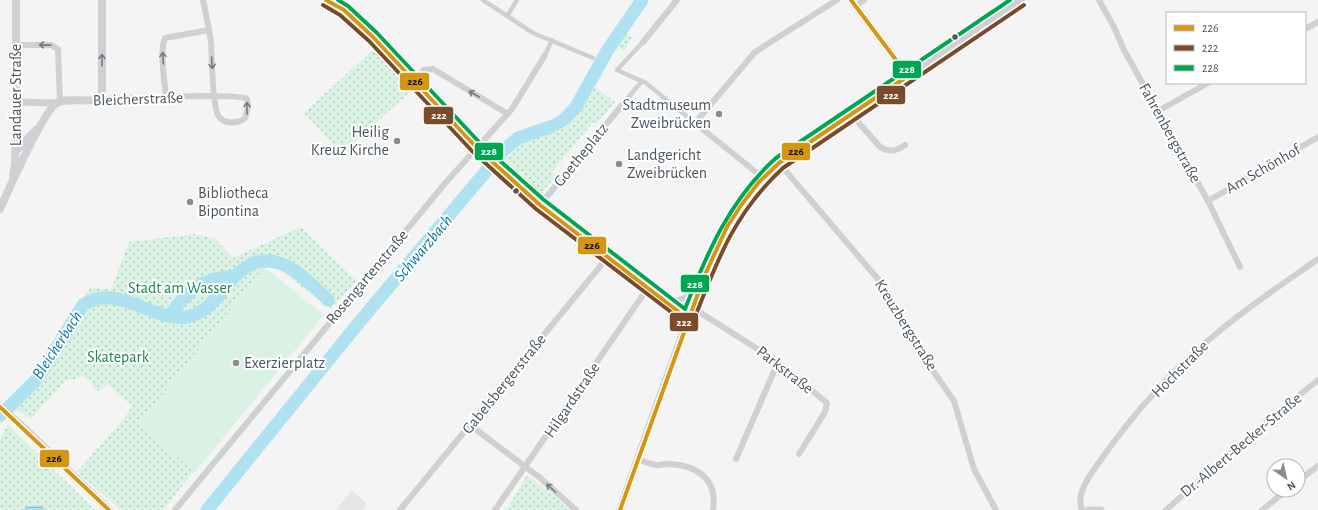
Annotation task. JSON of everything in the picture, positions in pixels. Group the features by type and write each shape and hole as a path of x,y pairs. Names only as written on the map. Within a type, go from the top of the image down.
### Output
{"main road":[{"name":"Landauer Straße","path":"9,189 15,165 16,151 16,0"},
{"path":"100,99 102,92 102,0"},
{"path":"620,510 702,281 730,221 751,189 779,162 908,76 969,33 1021,0"},
{"name":"Bleicherstraße","path":"58,103 100,99"},
{"name":"Landauer Straße","path":"0,209 43,121 58,103"},
{"path":"16,151 43,121"},
{"path":"0,407 109,510"}],"street":[{"path":"203,0 209,30 215,96"},
{"path":"483,0 533,33 593,58"},
{"path":"507,16 517,0"},
{"path":"677,0 643,42 617,70 642,81 762,177"},
{"path":"695,123 755,52 837,0"},
{"path":"864,0 853,3 908,76"},
{"name":"Fahrenbergstraße","path":"1099,0 1119,37 1124,50 1208,201 1240,267"},
{"path":"339,2 374,37 476,147 540,205 688,319"},
{"path":"1306,28 1318,22"},
{"path":"166,97 163,48 165,38 209,30"},
{"name":"Rosengartenstraße","path":"175,510 476,147 508,114 545,55 552,40"},
{"path":"16,46 50,45 58,49 58,103"},
{"path":"414,81 427,69 433,69 508,114"},
{"path":"622,105 642,81"},
{"path":"1158,111 1206,84"},
{"name":"Bleicherstraße","path":"100,99 166,97 215,96 244,96 247,99 248,108 245,118 237,122 224,121 217,114 215,96"},
{"name":"Bleicherstraße","path":"16,102 58,103"},
{"name":"Goetheplatz","path":"540,205 622,105"},
{"path":"851,114 880,147 885,150 895,151 906,145"},
{"name":"Am Schönhof","path":"1208,201 1318,137"},
{"name":"Kreuzbergstraße","path":"779,162 883,284 907,333 954,401 974,469 996,510"},
{"name":"Gabelsbergerstraße","path":"400,510 607,258"},
{"name":"Hochstraße","path":"1082,510 1080,498 1092,474 1124,430 1167,380 1217,333 1318,259"},
{"path":"663,301 677,301 685,299 695,291 702,281"},
{"name":"Hilgardstraße","path":"496,510 648,289"},
{"name":"Parkstraße","path":"693,308 778,362 827,404 825,412 799,454"},
{"path":"736,459 778,362"},
{"name":"Dr.-Albert-Becker-Straße","path":"1166,510 1258,429 1318,380"},
{"path":"470,425 526,466 576,510"},
{"path":"638,459 655,465 668,464 696,470 702,474 712,488 714,494 713,510"},
{"path":"1306,475 1318,466"},
{"path":"1262,510 1277,498"},
{"path":"1088,510 1101,510"}],"shaded area":[{"path":"352,491 367,504 362,510 336,510"}],"green space":[{"path":"626,34 632,38 624,51 618,47"},
{"path":"376,47 414,88 342,154 304,113"},
{"path":"595,87 615,102 596,124 593,122 552,172 557,175 540,195 502,162 528,141 558,131 572,122 585,105"},
{"name":"Stadt am Wasser","path":"301,227 356,281 331,309 276,267 264,267 138,425 194,471 163,510 121,510 77,472 126,416 132,406 107,384 99,392 93,388 94,384 83,376 76,379 66,380 31,419 8,403 30,383 43,366 90,288 111,289 129,242 195,234 215,239 233,258"},
{"name":"Exerzierplatz","path":"264,267 324,315 195,472 138,425"},
{"path":"8,425 95,510 0,510 0,439"},
{"path":"527,475 571,510 506,510"}],"water":[{"path":"40,505 46,510 20,510 29,506"}],"waterway":[{"name":"Schwarzbach","path":"207,510 357,325 503,151 518,138 553,126 565,119 576,107 607,51 642,0"},
{"name":"Bleicherbach","path":"0,416 38,378 83,305 94,300 105,298 126,301 169,316 183,299 199,286 214,279 233,276 238,274 250,264 264,261 285,265 295,271 304,277 328,300"},
{"name":"Bleicherbach","path":"169,316 188,317 202,311 220,294 235,276"}],"transit line":[{"name":"226","path":"326,0 344,10 373,37 476,147 540,205 688,319"},
{"name":"228","path":"338,0 348,6 377,33 480,143 544,200 685,309 711,247 733,209 745,191 776,158 1010,0"},
{"name":"226","path":"851,0 908,76"},
{"name":"222","path":"323,5 340,15 369,41 472,151 536,209 688,325 693,322 719,258 739,220 766,185 783,168 1024,5"},
{"name":"226","path":"620,510 704,277 727,227 742,204 759,182 779,163 908,76"},
{"name":"226","path":"0,407 109,510"}],"place":[{"name":"Stadtmuseum Zweibrücken","path":"719,114"},
{"name":"Heilig Kreuz Kirche","path":"397,141"},
{"name":"Landgericht Zweibrücken","path":"619,164"},
{"name":"Bibliotheca Bipontina","path":"190,202"},
{"name":"Exerzierplatz","path":"236,363"}],"park label":[{"name":"Skatepark","path":"118,357"}]}
